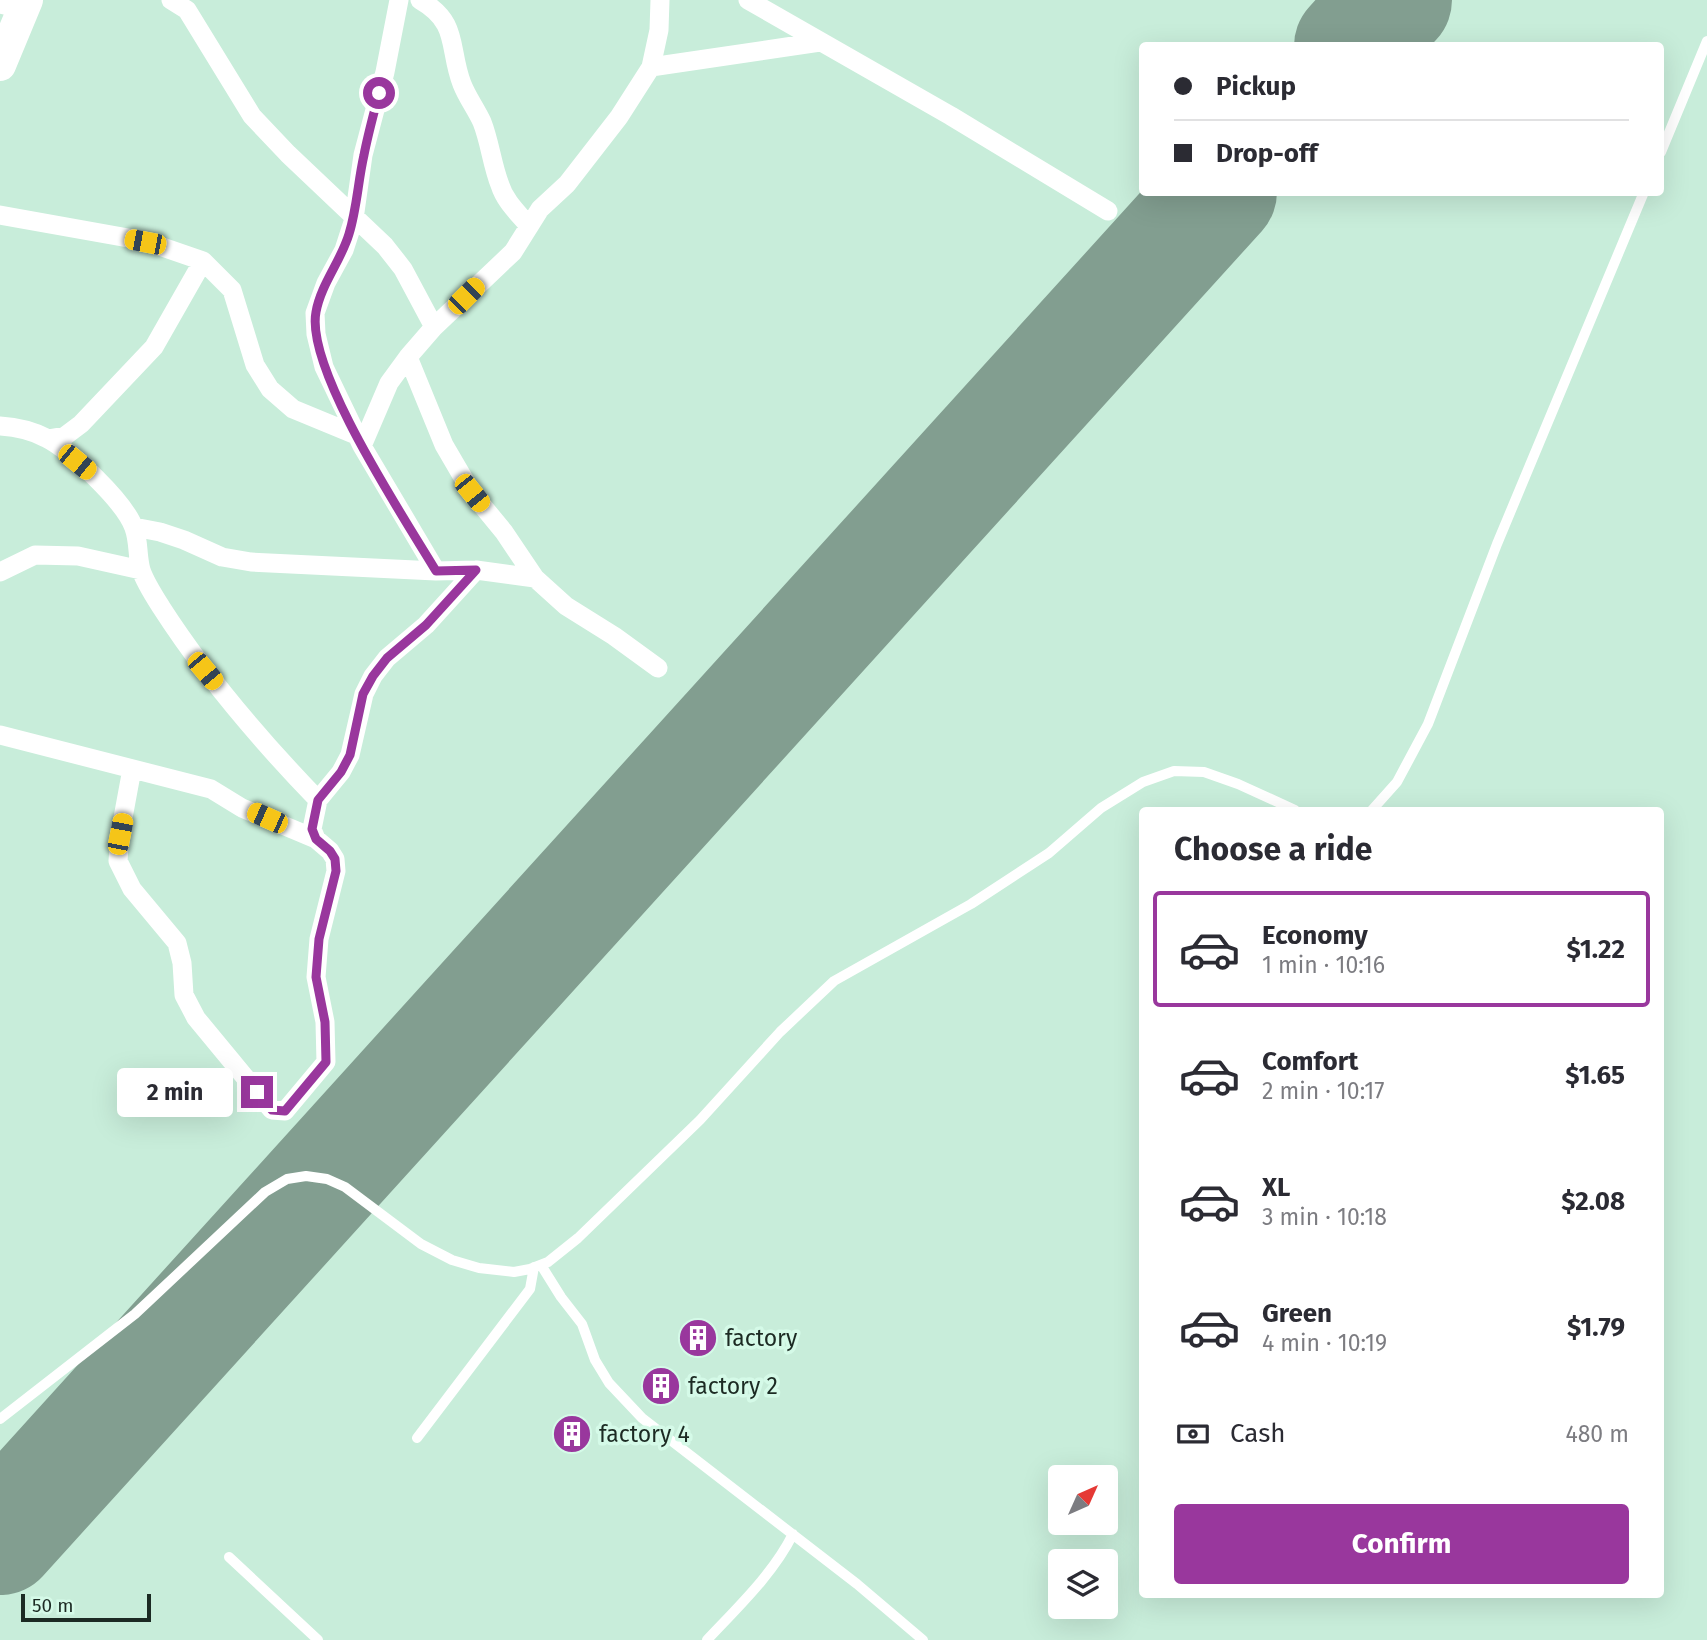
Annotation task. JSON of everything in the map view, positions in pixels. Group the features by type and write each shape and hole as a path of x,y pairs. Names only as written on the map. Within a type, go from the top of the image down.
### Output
{"main road":[{"path":"0,65 17,4"}],"street":[{"path":"171,0 187,10 251,116 354,219 385,246 403,269 434,327"},
{"path":"398,0 384,72 363,155 354,219 344,250 326,283 316,313 316,334 324,367 359,441 436,571"},
{"path":"420,0 432,7 442,18 452,36 461,83 482,123 500,186 508,202 528,225"},
{"path":"359,441 389,383 408,357 434,327 513,252 540,209 588,160 620,117 652,67 659,30 660,0"},
{"path":"748,0 951,116 1108,211"},
{"path":"652,67 820,42"},
{"path":"0,215 145,242 203,261 232,290 255,365 270,389 293,409 359,441"},
{"path":"48,439 65,436 81,424 154,347 203,261"},
{"path":"408,357 443,445 472,493 504,532 535,578 566,606 658,668"},
{"path":"0,426 21,428 48,439 92,474 120,505 134,527 141,570 159,605 205,671 276,756 318,800"},
{"path":"134,527 184,540 222,557 251,562 436,571 476,570 535,578"},
{"path":"0,572 35,555 78,556 141,570"},
{"path":"316,839 312,829 318,800 341,772 350,755 363,694 373,676 387,658 426,625 476,570"},
{"path":"0,735 211,789 242,808 316,839 330,851 335,859 336,871 319,939 316,977 325,1022 326,1062 285,1111 272,1110 196,1018 184,995 182,963 177,943 132,889 118,861 132,769"}],"lane":[{"path":"1664,145 1707,41"},
{"path":"1375,807 1397,782 1428,724 1508,518 1642,196"},
{"path":"0,1419 135,1314 265,1192 287,1179 306,1176 327,1179 345,1187 421,1244 452,1260 480,1268 514,1272 548,1262 578,1238 700,1120 780,1032 834,981 971,904 1049,853 1101,808 1143,782 1174,771 1204,772 1238,783 1289,807"},
{"path":"417,1438 530,1289 537,1266"},
{"path":"537,1266 582,1324 595,1360 610,1383 642,1418 857,1584 923,1640"},
{"path":"708,1640 783,1553 793,1534"},
{"path":"229,1557 317,1640"}],"runway":[{"path":"1356,42 1394,0"},
{"path":"0,1537 1215,196"}],"place":[{"name":"factory","path":"698,1338"},
{"name":"factory 2","path":"661,1386"},
{"name":"factory 4","path":"572,1434"}],"route":[{"path":"257,1092 272,1110 285,1111 326,1062 325,1022 316,977 319,939 336,871 335,859 316,839 312,829 318,800 341,772 350,755 363,694 373,676 387,658 426,625 476,570 436,571 362,446 324,367 316,334 316,313 326,283 344,250 354,219 363,155 379,93"}]}
